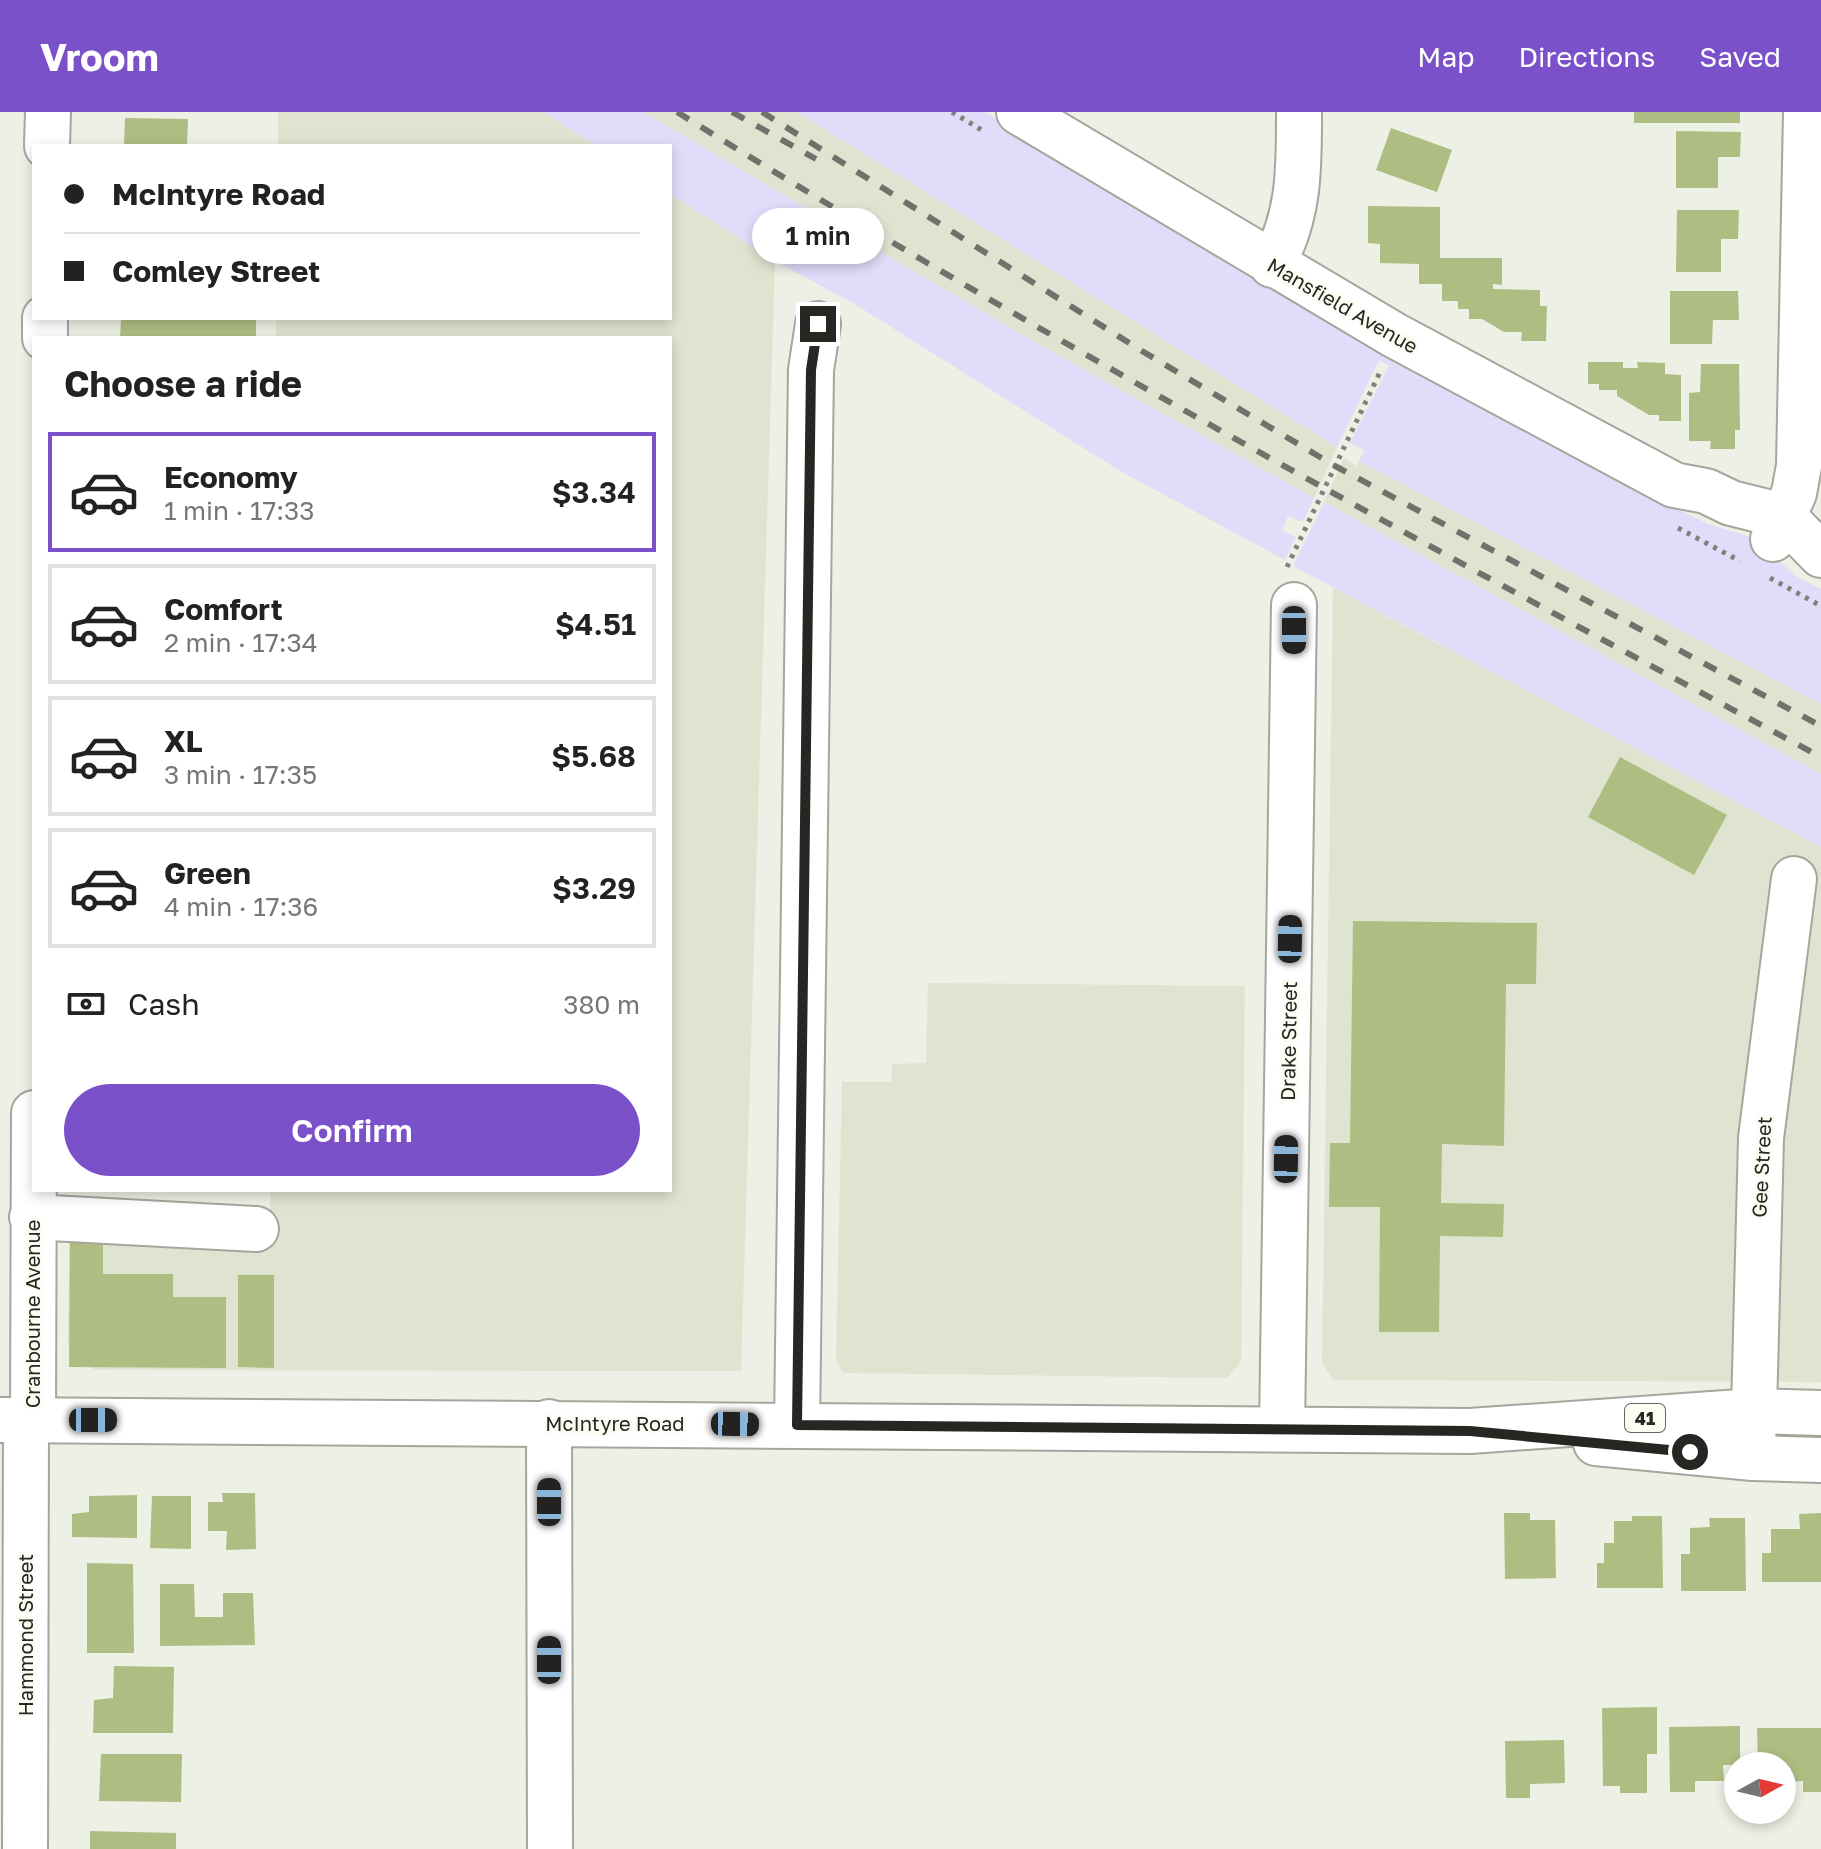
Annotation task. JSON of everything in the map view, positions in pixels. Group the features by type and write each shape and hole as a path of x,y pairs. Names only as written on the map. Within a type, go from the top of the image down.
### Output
{"street":[{"path":"47,144 48,112"},
{"name":"Mansfield Avenue","path":"1019,112 1394,335 1674,485 1693,509 1724,526 1778,527 1812,575 1821,579"},
{"path":"1272,265 1285,241 1299,189 1299,112"},
{"path":"1806,112 1812,325 1799,466 1794,493 1778,527 1821,555"},
{"path":"797,1425 811,370 818,324"},
{"name":"Drake Street","path":"1282,1429 1288,592"},
{"name":"Gee Street","path":"1753,1458 1761,1138 1794,879"},
{"path":"0,1141 32,1141"},
{"name":"Cranbourne Avenue","path":"20,1420 33,1192"},
{"path":"32,1217 256,1229"},
{"name":"McIntyre Road","path":"20,1420 1470,1431 1754,1411 1821,1413"},
{"name":"Hammond Street","path":"20,1420 25,1849"},
{"path":"549,1422 550,1849"},
{"name":"McIntyre Road","path":"1470,1431 1753,1458 1821,1460"}],"path":[{"path":"1288,592 1381,368"}],"shaded area":[{"path":"278,112 543,112 593,144 278,144"},
{"path":"543,112 643,112 1024,336 1314,498 1303,522 1288,516 1282,530 1296,537 1285,560 1120,471 853,303 775,261 672,195 672,144 593,144"},
{"path":"643,112 797,112 1337,447 1314,498 1024,336"},
{"path":"797,112 985,112 1349,328 1670,505 1708,524 1754,538 1796,576 1821,589 1821,704 1359,461 1364,450 1350,443 1389,366 1379,360 1337,447"},
{"path":"672,195 775,261 741,1371 95,1370 68,1345 70,1209 270,1213 270,1192 672,1192 672,336 276,336 276,320 672,320"},
{"path":"1344,458 1357,466 1359,461 1821,704 1821,774 1324,502"},
{"path":"1324,502 1821,774 1821,847 1293,566"},
{"path":"1333,588 1821,847 1821,1382 1333,1380 1322,1363"},
{"path":"928,983 1245,986 1241,1362 1227,1378 843,1373 836,1359 842,1082 891,1082 892,1064 926,1063"}],"building":[{"path":"1634,112 1740,112 1740,123 1634,123"},
{"path":"125,118 188,119 187,144 124,144"},
{"path":"1391,128 1452,150 1437,192 1376,170"},
{"path":"1676,131 1741,132 1740,157 1718,157 1718,188 1676,188"},
{"path":"1368,206 1440,207 1440,258 1502,258 1502,285 1493,284 1493,289 1540,290 1540,306 1547,306 1546,341 1521,341 1522,332 1504,332 1482,319 1469,319 1469,309 1458,309 1458,301 1442,301 1442,284 1419,284 1419,264 1380,263 1380,244 1368,243"},
{"path":"1677,210 1739,210 1738,239 1721,239 1721,272 1676,272"},
{"path":"1670,291 1738,291 1739,320 1713,320 1712,344 1670,344"},
{"path":"121,320 256,320 256,336 120,336"},
{"path":"1588,362 1623,362 1623,368 1638,368 1637,362 1665,363 1665,374 1681,375 1681,421 1659,421 1659,415 1649,415 1617,396 1617,390 1599,390 1599,384 1588,384"},
{"path":"1701,364 1739,364 1740,430 1735,430 1735,449 1710,449 1711,441 1689,441 1689,393 1700,392"},
{"path":"1620,757 1727,815 1694,875 1588,817"},
{"path":"1353,921 1537,923 1536,984 1506,984 1504,1146 1442,1144 1441,1203 1504,1204 1503,1237 1440,1236 1439,1332 1379,1332 1380,1207 1329,1207 1330,1143 1350,1143"},
{"path":"70,1225 103,1225 103,1274 173,1274 173,1297 226,1297 226,1368 69,1367"},
{"path":"238,1275 274,1275 274,1368 238,1367"},
{"path":"222,1493 255,1493 256,1549 226,1550 227,1531 208,1531 208,1502 223,1502"},
{"path":"137,1495 137,1538 72,1537 72,1514 89,1512 89,1496"},
{"path":"152,1496 191,1496 191,1549 150,1548"},
{"path":"1504,1513 1530,1513 1530,1520 1555,1520 1556,1578 1505,1579"},
{"path":"1821,1513 1821,1582 1762,1582 1762,1553 1771,1553 1771,1529 1800,1529 1799,1514"},
{"path":"1632,1516 1662,1516 1663,1588 1597,1588 1597,1563 1604,1563 1604,1543 1614,1543 1614,1521 1632,1521"},
{"path":"1709,1518 1745,1518 1746,1591 1681,1591 1681,1554 1690,1554 1690,1528 1710,1527"},
{"path":"87,1563 133,1564 134,1653 87,1653"},
{"path":"160,1584 194,1584 195,1617 223,1617 223,1593 253,1593 255,1645 160,1646"},
{"path":"114,1666 174,1667 173,1733 93,1733 94,1700 113,1698"},
{"path":"1657,1707 1657,1754 1647,1754 1647,1793 1620,1793 1620,1786 1603,1786 1602,1708"},
{"path":"1740,1726 1740,1752 1724,1752 1724,1781 1695,1781 1695,1792 1670,1792 1669,1727"},
{"path":"1757,1728 1821,1728 1821,1792 1803,1792 1803,1781 1796,1781 1796,1752 1758,1752"},
{"path":"1564,1740 1565,1783 1530,1784 1530,1798 1506,1798 1505,1741"},
{"path":"101,1754 182,1754 181,1802 99,1801"},
{"path":"90,1831 176,1833 176,1849 90,1849"}],"railway":[{"path":"677,112 958,281 1244,444 1821,757"},
{"path":"732,112 816,159"},
{"path":"762,112 1142,351 1335,466 1821,726"}],"route":[{"path":"818,324 811,370 797,1425 1470,1431 1690,1452"}]}
